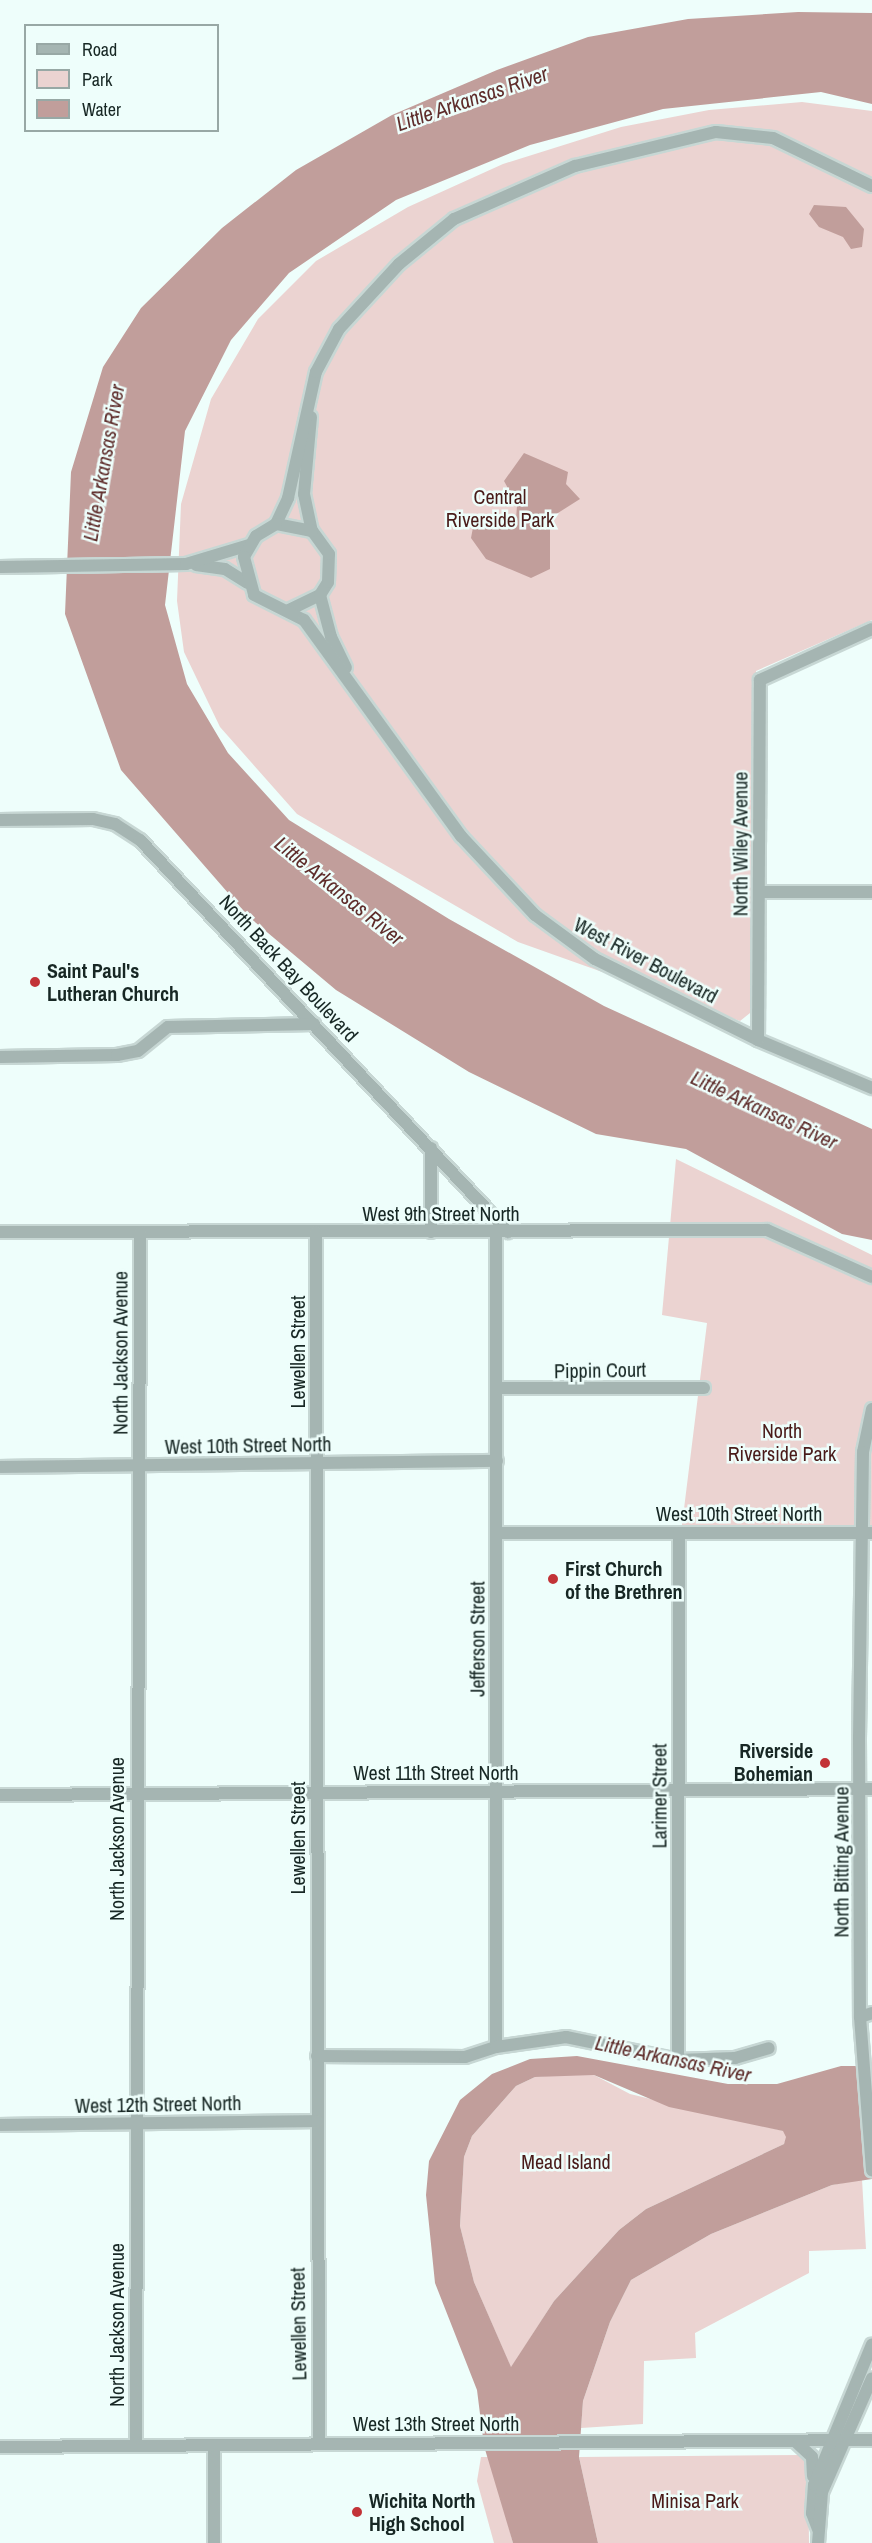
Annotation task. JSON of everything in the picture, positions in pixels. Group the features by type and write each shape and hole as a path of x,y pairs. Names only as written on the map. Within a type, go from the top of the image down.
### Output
{"street":[{"path":"186,564 249,545 276,524 288,498 316,372 354,309 422,244 454,219 540,178 669,139 738,131 773,138 846,176 872,186"},
{"path":"846,176 872,177"},
{"path":"0,567 186,564 225,569 247,583 264,603 289,610 320,595 331,568 326,547 312,531 304,514 304,480 316,372"},
{"path":"276,524 312,531"},
{"path":"247,583 249,545"},
{"name":"West River Boulevard","path":"320,595 331,637 359,693"},
{"name":"West River Boulevard","path":"289,610 304,620 461,836 560,937 758,1040 872,1088"},
{"name":"North Wiley Avenue","path":"758,1040 760,1008 760,680 872,629"},
{"name":"North Back Bay Boulevard","path":"0,820 112,823 147,847 431,1148 502,1232"},
{"path":"760,892 872,892"},
{"path":"0,1058 117,1055 138,1051 168,1026 314,1024"},
{"path":"431,1148 431,1232"},
{"name":"West 9th Street North","path":"0,1232 767,1230 872,1277"},
{"name":"North Jackson Avenue","path":"136,2446 136,1794 140,1232"},
{"name":"Lewellen Street","path":"316,1232 319,2443"},
{"name":"Jefferson Street","path":"496,2047 497,1388 502,1232"},
{"name":"Pippin Court","path":"497,1388 704,1388"},
{"name":"North Bitting Avenue","path":"872,1409 863,1452 867,1533 866,2015 862,2042 872,2171"},
{"name":"West 10th Street North","path":"0,1467 497,1461"},
{"name":"West 10th Street North","path":"497,1533 867,1533"},
{"name":"Larimer Street","path":"678,2060 679,1533"},
{"name":"West 11th Street North","path":"0,1795 866,1789"},
{"path":"317,2056 465,2057 496,2047 566,2037 678,2060 735,2058 769,2048"},
{"name":"West 12th Street North","path":"0,2125 317,2121"},
{"path":"814,2485 872,2344"},
{"path":"818,2543 822,2492 872,2378"},
{"path":"794,2440 812,2457 814,2485 812,2513 818,2529"},
{"name":"West 13th Street North","path":"0,2447 872,2440"},
{"path":"214,2446 214,2543"}],"green space":[{"name":"Central Riverside Park","path":"802,102 872,111 872,620 756,671 755,1009 740,1021 518,942 297,814 220,727 184,652 177,601 181,504 211,399 258,319 316,261 408,207 503,164 621,127 709,110"},
{"name":"North Riverside Park","path":"676,1159 872,1255 872,1530 681,1533 707,1323 662,1315"},
{"name":"Mead Island","path":"568,2074 594,2075 630,2094 784,2131 787,2137 784,2144 646,2209 619,2230 554,2301 511,2368 474,2282 460,2226 464,2157 472,2136 516,2086 535,2077"},
{"path":"862,2179 866,2249 809,2251 809,2273 695,2333 696,2358 644,2361 643,2424 581,2428 583,2401 610,2322 631,2280 711,2234 832,2185"},
{"name":"Minisa Park","path":"802,2455 808,2462 809,2543 598,2543 579,2457"},
{"path":"481,2457 490,2457 513,2543 494,2543 477,2481"}],"water":[{"name":"Little Arkansas River","path":"798,12 872,13 872,104 821,92 663,109 530,145 396,200 289,273 231,340 185,431 165,605 187,684 228,753 289,820 449,919 604,1006 872,1129 872,1240 842,1234 686,1149 596,1134 469,1072 336,990 249,917 121,770 65,614 71,472 103,367 141,308 222,228 296,170 392,115 497,70 588,37 688,19"},
{"path":"814,205 846,207 864,229 862,247 851,249 843,237 819,227 809,214"},
{"path":"524,453 568,472 566,484 580,499 550,518 550,569 531,578 486,559 471,538 475,517 504,526 516,520 517,505 504,481"},
{"path":"577,2056 728,2084 777,2084 841,2066 872,2066 872,2179 832,2185 711,2234 631,2280 610,2322 583,2401 579,2457 598,2543 513,2543 484,2446 477,2390 435,2283 426,2195 429,2161 460,2100 492,2074 530,2059","holes":["594,2075 669,2107 783,2131 786,2137 784,2144 646,2209 619,2230 554,2301 511,2367 474,2282 460,2226 464,2157 472,2136 516,2086 535,2077"]}],"place":[{"name":"Saint Paul's Lutheran Church","path":"35,982"},
{"name":"First Church of the Brethren","path":"553,1579"},
{"name":"Riverside Bohemian","path":"825,1763"},
{"name":"Wichita North High School","path":"357,2512"}]}
